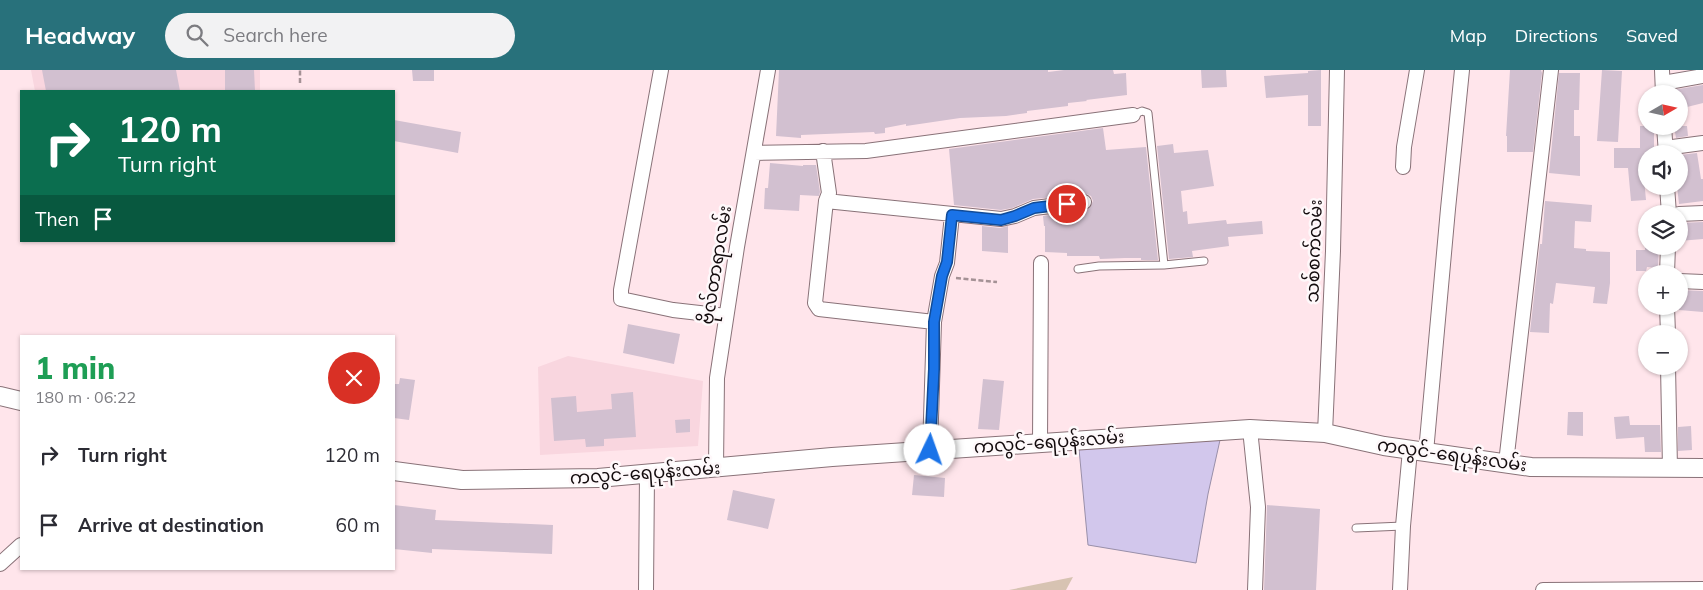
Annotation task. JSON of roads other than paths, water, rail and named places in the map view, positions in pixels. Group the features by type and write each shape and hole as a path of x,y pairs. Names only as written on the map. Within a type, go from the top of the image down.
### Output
{"street":[{"path":"661,70 621,290 621,299 673,310 726,316"},
{"name":"ဗိုလ်တာရာလမ်း","path":"716,468 717,378 737,247 768,70"},
{"name":"သစ်စက်လမ်း","path":"1325,433 1334,251 1337,70"},
{"path":"1403,167 1404,147 1417,70"},
{"path":"1400,590 1403,526 1418,451 1447,218 1462,70"},
{"path":"1506,463 1551,70"},
{"path":"1663,82 1703,76"},
{"path":"754,152 866,151 1133,115"},
{"path":"1688,146 1703,143"},
{"path":"823,151 829,193 826,201 815,303 819,309 934,322"},
{"path":"826,201 1001,220 1034,208 1084,202"},
{"path":"1688,214 1703,213"},
{"path":"930,450 934,322 942,276 947,262 952,215"},
{"path":"1040,443 1041,262"},
{"path":"1688,281 1703,282"},
{"path":"1668,375 1670,469"},
{"path":"0,396 20,402"},
{"path":"1250,429 1258,507 1255,590"},
{"name":"ကလွင်-ရေပုန်းလမ်း","path":"395,471 462,480 598,478 832,457 1250,429 1325,433 1384,446 1531,467 1703,468"},
{"path":"646,590 647,475"},
{"path":"0,564 20,546"},
{"path":"1543,590 1703,589"}],"lane":[{"path":"1133,115 1142,111 1148,112 1164,264"},
{"path":"1078,269 1099,266 1204,261"},
{"path":"1356,528 1403,526"}]}
